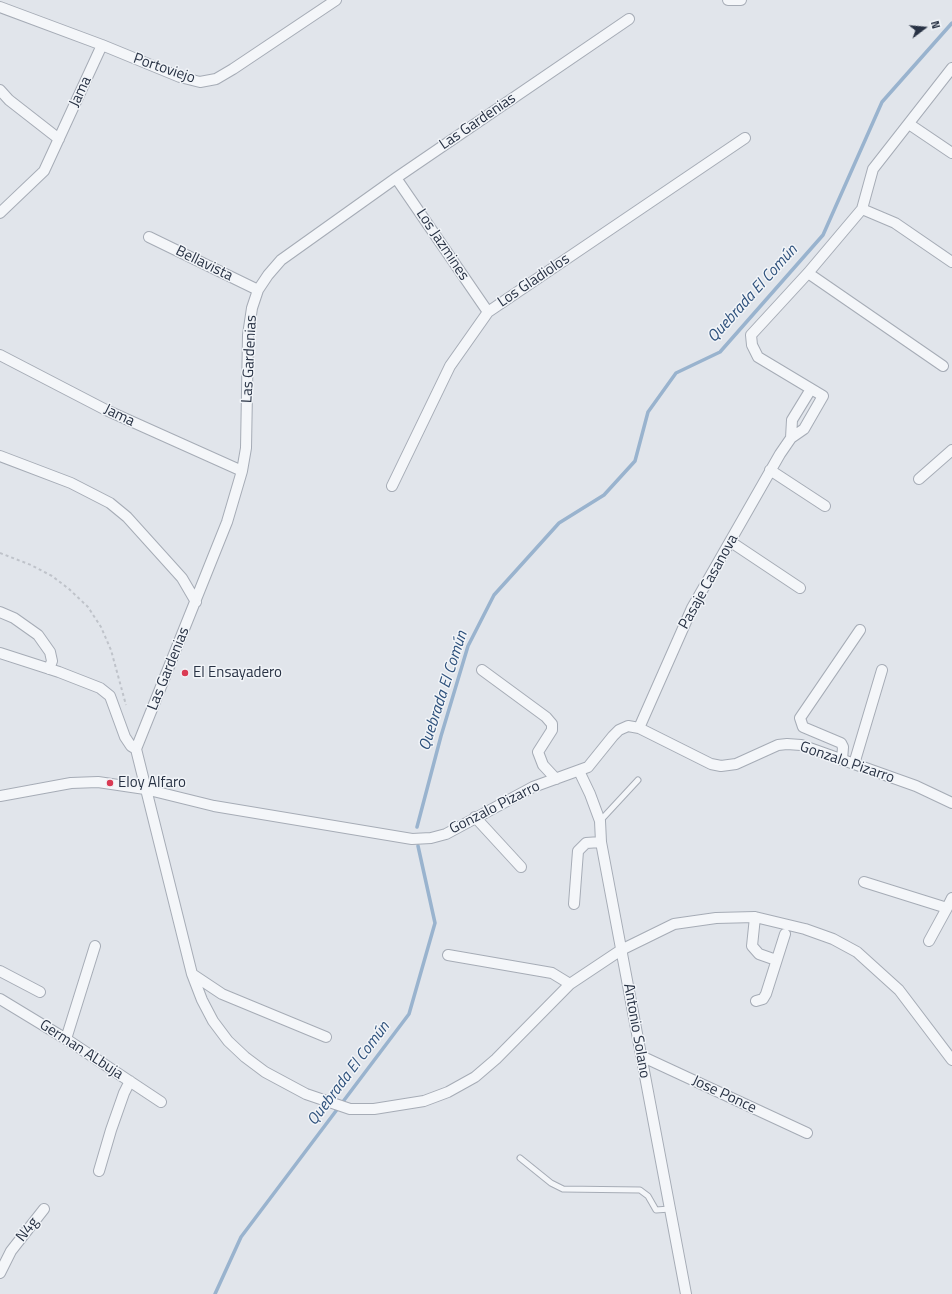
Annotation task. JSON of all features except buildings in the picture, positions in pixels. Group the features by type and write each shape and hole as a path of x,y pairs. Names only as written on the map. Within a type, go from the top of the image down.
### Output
{"street":[{"path":"728,0 741,0"},
{"name":"Portoviejo","path":"0,7 180,77 200,82 216,79 234,69 334,1"},
{"name":"Las Gardenias","path":"136,749 227,522 242,471 246,448 248,335 252,308 258,290 268,275 282,260 396,178 629,19"},
{"name":"Jama","path":"0,213 44,171 102,46"},
{"path":"790,439 804,429 823,396 758,356 750,339 751,335 808,273 862,209 872,170 952,68"},
{"path":"0,90 9,100 59,139"},
{"path":"909,124 952,153"},
{"name":"Los Gladiolos","path":"392,486 450,366 488,312 745,138"},
{"name":"Los Jazmines","path":"396,178 488,312"},
{"path":"862,209 895,223 952,262"},
{"name":"Bellavista","path":"149,237 258,290"},
{"path":"808,273 942,366"},
{"name":"Jama","path":"0,355 106,410 242,471"},
{"path":"790,439 792,420 811,389"},
{"name":"Pasaje Casanova","path":"639,728 692,608 731,542 770,470 790,439"},
{"path":"919,479 952,450"},
{"path":"0,456 71,483 110,503 127,517 182,578 196,602"},
{"path":"770,470 825,506"},
{"path":"731,542 800,588"},
{"path":"0,612 14,618 38,635 50,652 52,662 49,669"},
{"path":"842,760 843,747 840,743 803,727 800,718 860,630"},
{"path":"0,653 100,688 110,696 125,737 131,746 136,749 192,974 213,1021 228,1041 264,1072 285,1084 329,1103 350,1109 374,1110 424,1101 448,1092 474,1077 496,1059 570,984 621,950 674,924 716,918 755,917 806,929 833,939 857,952 899,990 952,1060"},
{"path":"482,670 546,716 552,724 552,730 538,752 543,765 556,779"},
{"path":"854,764 882,670"},
{"name":"Gonzalo Pizarro","path":"0,796 71,783 98,782 145,789 214,806 412,839 431,838 446,834 533,787 579,771 594,761 619,730 628,726 639,728 711,764 716,765 736,764 767,749 787,744 801,745 916,786 952,803"},
{"name":"Antonio Solano","path":"579,771 600,820 601,842 686,1294"},
{"path":"475,817 521,867"},
{"path":"574,904 578,851 586,842 601,842"},
{"path":"864,882 947,908"},
{"path":"928,940 952,898"},
{"path":"755,917 752,946 759,954 776,960"},
{"path":"756,1001 763,999 766,994 784,934"},
{"path":"66,1039 95,946"},
{"path":"448,955 552,972 570,984"},
{"path":"0,971 40,992"},
{"path":"192,974 222,994 326,1037"},
{"name":"German ALbuja","path":"0,999 66,1039 161,1102"},
{"name":"Jose Ponce","path":"641,1056 807,1133"},
{"path":"99,1171 113,1122 130,1081"},
{"name":"N4g","path":"0,1273 11,1251 44,1209"}],"lane":[{"path":"600,820 638,780"},
{"path":"520,1158 551,1183 563,1189 640,1190 648,1196 656,1210 670,1209"}],"path":[{"path":"0,553 31,565 52,576 69,589 88,607 101,627 111,650 127,710"}],"waterway":[{"name":"Quebrada El Común","path":"417,827 441,736 468,646 494,595 559,523 604,495 635,461 648,412 676,373 720,352 823,235 882,102 952,23"},
{"name":"Quebrada El Común","path":"215,1294 241,1237 409,1014 435,923 418,846"}],"place":[{"name":"El Ensayadero","path":"185,673"},
{"name":"Eloy Alfaro","path":"110,783"}]}
